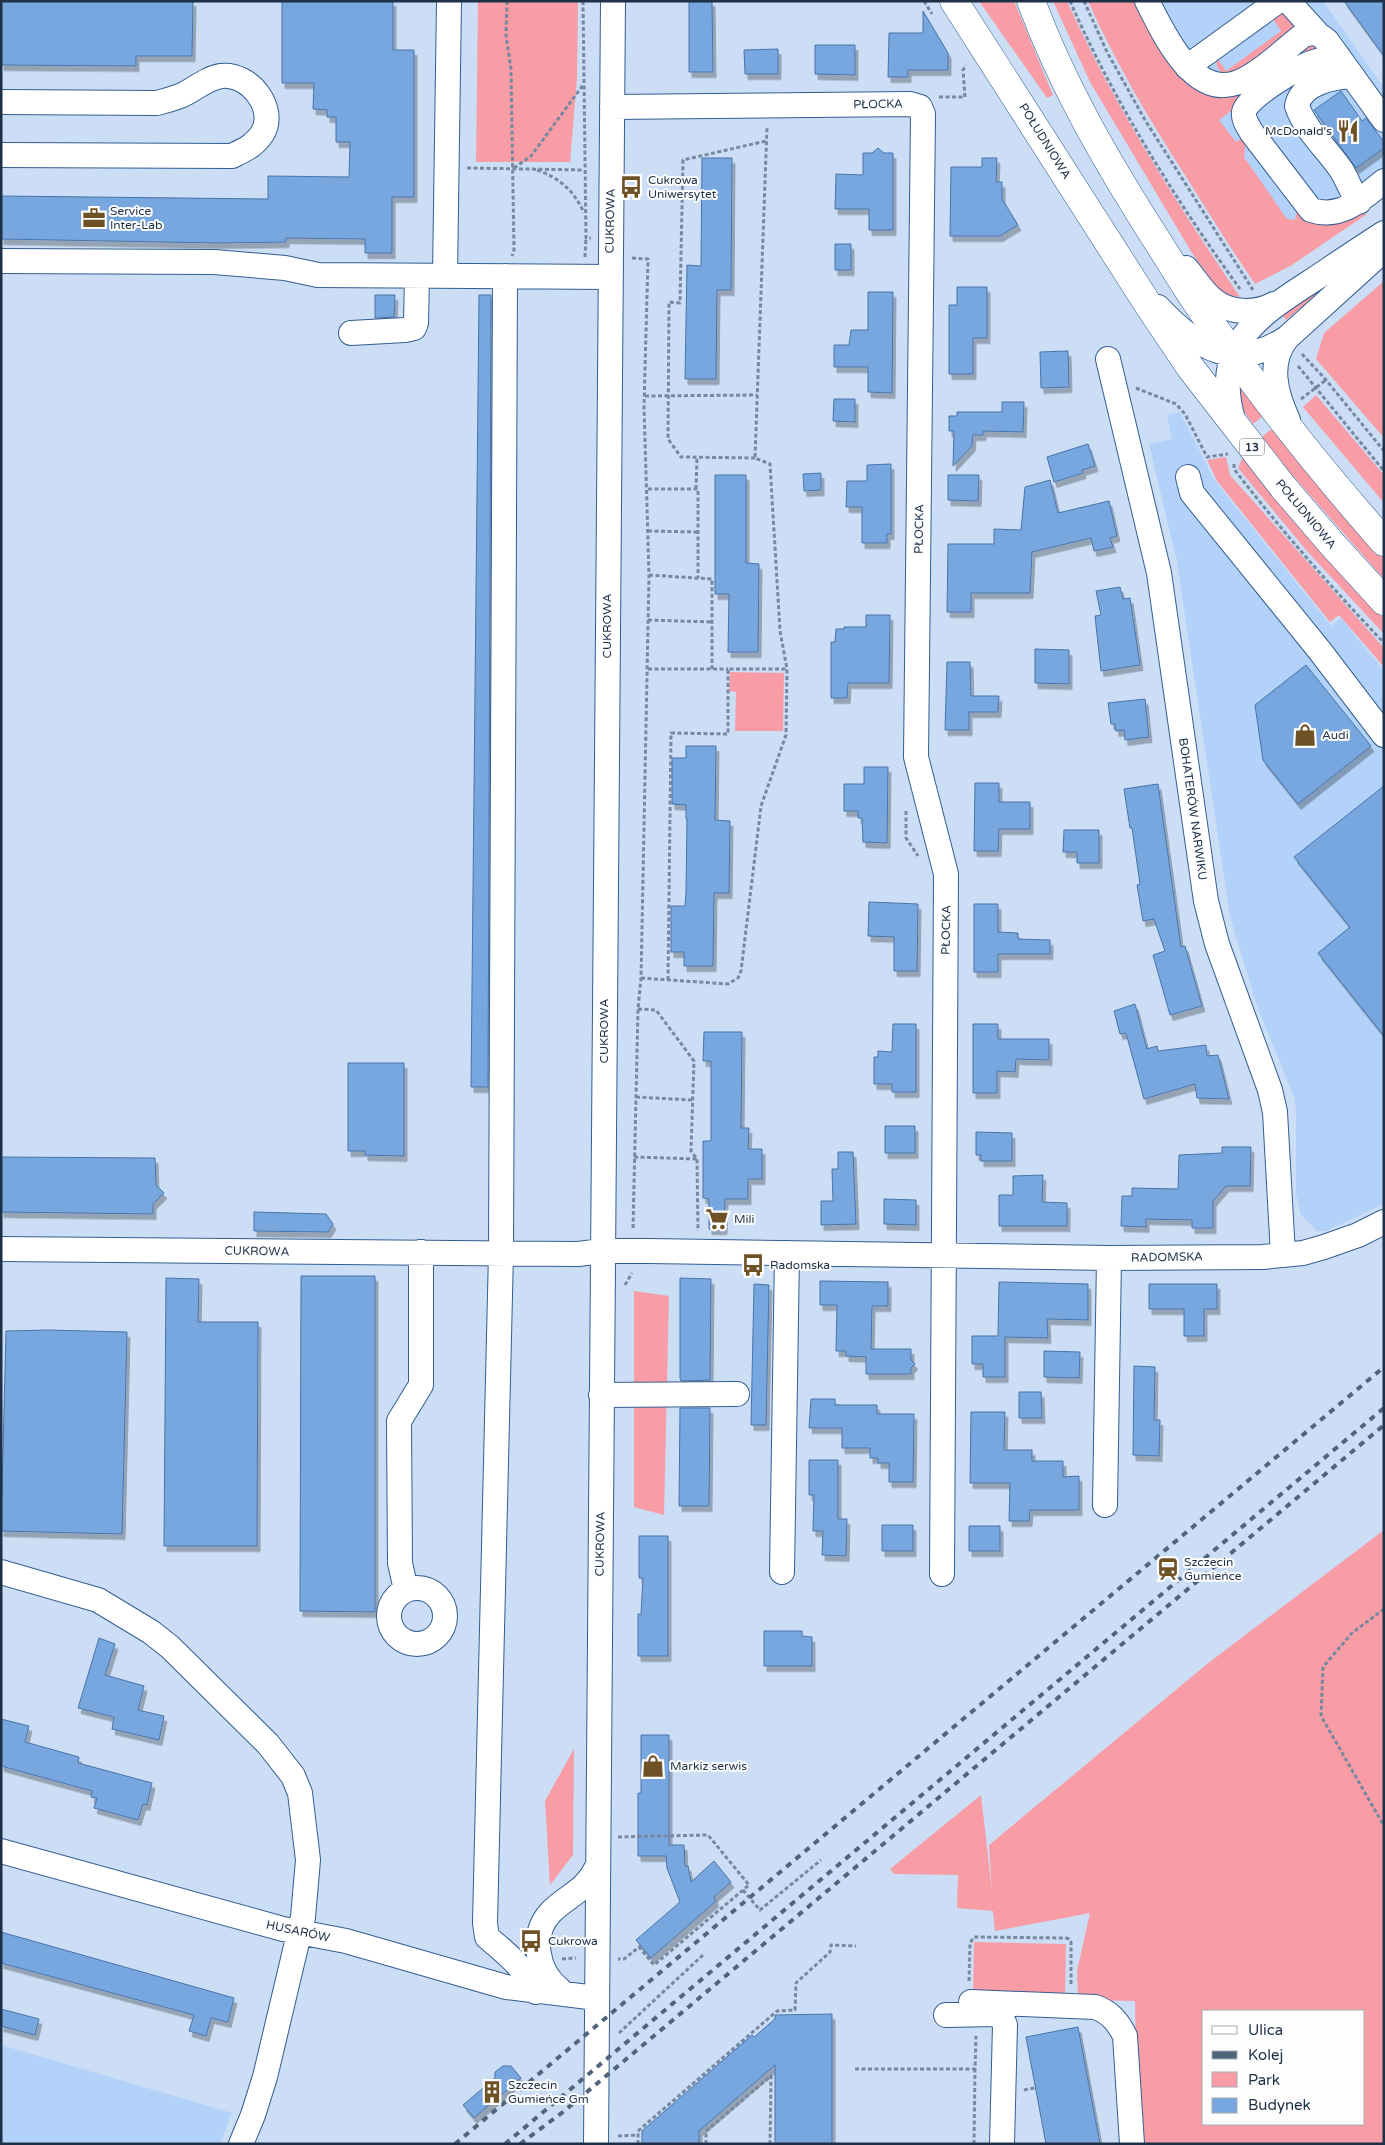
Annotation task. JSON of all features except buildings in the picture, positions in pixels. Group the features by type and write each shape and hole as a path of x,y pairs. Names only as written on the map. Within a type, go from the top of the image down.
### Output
{"main road":[{"name":"POŁUDNIOWA","path":"954,1 1169,336 1306,515 1384,600"},
{"path":"1031,1 1048,46 1077,106 1130,198 1186,287 1233,354 1303,446 1384,542"}],"street":[{"path":"444,276 449,1"},
{"name":"CUKROWA","path":"605,2140 597,1998 597,1868 612,1840 602,1395 602,1251 613,1"},
{"path":"1147,1 1160,28 1187,67 1198,77 1213,84 1223,86 1234,84 1248,77 1302,36 1314,33"},
{"path":"1187,67 1278,1"},
{"path":"1288,1 1314,33 1327,41 1384,120"},
{"path":"1338,56 1322,58 1306,64 1270,87 1247,105 1244,114 1245,120 1252,133 1307,207 1318,212 1345,210 1355,196 1384,180"},
{"path":"1,102 157,103 180,96 221,76 237,77 251,85 260,97 266,115 263,132 257,140 250,148 232,156 1,155"},
{"path":"1352,76 1322,80 1302,96 1298,106 1305,120 1343,173 1355,196"},
{"path":"1270,87 1335,179 1355,196"},
{"name":"PŁOCKA","path":"612,107 910,104 920,107 924,114 916,757 946,874 943,1256"},
{"path":"1130,198 1211,299 1235,310 1267,306"},
{"name":"POŁUDNIOWA","path":"1234,423 1228,392 1233,354 1241,338 1267,306 1384,233"},
{"name":"POŁUDNIOWA","path":"1134,283 1178,327 1194,340 1217,351 1233,354 1260,351 1286,340 1384,250"},
{"path":"1,261 214,262 285,268 318,276 610,277"},
{"path":"351,333 414,328 416,323 417,276"},
{"path":"505,276 501,1253 485,1923 487,1938 516,1961 528,1976 536,1992"},
{"path":"1286,340 1275,363 1276,385 1284,412 1303,446"},
{"name":"BOHATERÓW NARWIKU","path":"1110,369 1159,573 1206,901 1217,944 1270,1090 1275,1112 1283,1256"},
{"path":"1188,477 1192,493 1320,651 1384,735"},
{"name":"RADOMSKA","path":"602,1251 1109,1258 1283,1256 1303,1253 1342,1242 1384,1222"},
{"name":"CUKROWA","path":"1,1248 578,1254 602,1251"},
{"path":"406,1590 400,1563 398,1421 421,1385 421,1252"},
{"path":"782,1572 787,1253"},
{"path":"942,1574 943,1256"},
{"path":"1105,1505 1109,1258"},
{"path":"602,1395 736,1394"},
{"path":"1,1572 77,1592 98,1600 130,1618 170,1647 268,1744 293,1776 300,1793 306,1836 307,1888 269,2062 258,2101 241,2144"},
{"name":"HUSARÓW","path":"1,1851 298,1932 346,1941 506,1987 597,1998"},
{"path":"570,1996 553,1985 543,1971 538,1955 540,1935 550,1912 584,1887 597,1868"},
{"path":"946,2015 971,2008 1071,2006 1102,2009 1119,2024 1125,2036 1132,2144"},
{"path":"971,2008 996,2014 1002,2018 1005,2025 1002,2144"}],"path":[{"path":"505,276 514,250 514,169 510,133 511,69 506,35 507,1"},
{"path":"583,1 586,238 598,238"},
{"path":"1070,1 1109,82 1210,248 1267,306"},
{"path":"1084,1 1107,52 1145,120 1222,244 1267,306"},
{"path":"920,107 935,97 965,97 963,70 966,65"},
{"path":"514,169 532,156 583,85"},
{"path":"755,458 767,125"},
{"path":"641,978 728,984 738,978 761,806 786,735 787,669 780,631 770,464 755,458 681,457 668,439 670,396 669,302 680,303 683,160 766,141"},
{"path":"471,168 584,170"},
{"path":"532,169 550,176 566,186 578,200 585,216"},
{"path":"625,258 648,258 645,396 649,575 648,669 633,1233"},
{"path":"1286,340 1326,380 1384,452"},
{"path":"1286,340 1384,471"},
{"path":"1110,369 1176,404 1185,414 1207,457 1232,453"},
{"path":"645,396 757,395"},
{"path":"697,457 698,578"},
{"path":"648,489 696,489"},
{"path":"648,531 698,532"},
{"path":"649,575 712,579 712,668"},
{"path":"648,620 712,622"},
{"path":"648,669 787,669"},
{"path":"668,980 671,732 728,734 728,669"},
{"path":"638,1009 656,1010 694,1061 691,1150 698,1159 698,1240"},
{"path":"636,1097 693,1100"},
{"path":"634,1157 698,1159"},
{"path":"625,1294 625,1284 632,1273"},
{"path":"1384,1609 1352,1633 1323,1667 1321,1716 1384,1826"},
{"path":"612,1840 619,1827"},
{"path":"612,1840 708,1835 749,1885 654,1964 639,1947 624,1959 616,1959"},
{"path":"743,1890 760,1910 821,1860"},
{"path":"974,2144 976,2024 968,1998 970,1942 974,1937 1070,1939 1071,2006"},
{"path":"638,2144 638,2131 776,2010 795,2010 796,1983 830,1952 831,1945 856,1946"},
{"path":"619,2034 703,1955"},
{"path":"854,2069 976,2070"},
{"path":"706,2144 706,2132 770,2076 770,2144"},
{"path":"605,2140 638,2135"}],"shaded area":[{"path":"1136,1 1323,1 1384,88 1384,196 1303,244"},
{"path":"1180,412 1215,481 1331,626 1341,618 1384,671 1384,1204 1326,1231 1317,1231 1301,1215 1296,1195 1296,1111 1294,1097 1257,1006 1230,917 1177,562 1149,444 1172,439 1167,415"},
{"path":"1,2045 232,2113 220,2144 1,2144"}],"green space":[{"path":"478,1 578,1 577,78 570,162 476,162"},
{"path":"979,1 1014,1 1053,95 1047,98"},
{"path":"1053,1 1067,1 1105,78 1147,153 1240,297 1227,295 1215,285 1192,253 1090,82"},
{"path":"1088,1 1136,1 1203,92 1305,46 1312,45 1321,49 1300,60 1219,120 1236,142 1247,134 1244,157 1287,219 1295,220 1297,208 1367,214 1292,265 1255,284 1146,111 1109,46"},
{"path":"1282,9 1298,27 1234,73 1225,75 1221,72 1217,66 1217,58 1226,71 1281,31 1271,16"},
{"path":"1349,268 1286,320 1280,311"},
{"path":"1384,281 1384,438 1316,359 1324,333"},
{"path":"1237,383 1263,416 1253,424 1241,407"},
{"path":"1316,395 1384,475 1384,503 1303,407"},
{"path":"1273,428 1384,559 1384,579 1288,470 1262,437"},
{"path":"1243,456 1358,591 1384,618 1384,634 1307,551 1238,468"},
{"path":"1226,457 1230,475 1384,648 1384,667 1339,615 1330,622 1217,481 1207,460"},
{"path":"730,672 784,673 783,731 735,731 736,692 729,691"},
{"path":"634,1291 669,1296 664,1515 634,1507"},
{"path":"1384,1530 1384,2144 1137,2144 1135,2001 1078,2000 1077,1971 1090,1913 995,1931 993,1911 957,1908 958,1875 894,1874 890,1869 981,1795 992,1891 989,1845 1207,1664"},
{"path":"574,1749 573,1855 550,1885 545,1801"},
{"path":"974,1942 1066,1944 1065,2000 973,1999"}],"railway":[{"path":"455,2144 1384,1367"},
{"path":"505,2144 1384,1408"},
{"path":"520,2144 563,2112 1384,1425"}],"place":[{"name":"McDonald's","path":"1348,131"},
{"name":"Cukrowa Uniwersytet","path":"631,187"},
{"name":"Service Inter-Lab","path":"94,218"},
{"name":"Audi","path":"1305,735"},
{"name":"Mili","path":"717,1219"},
{"name":"Radomska","path":"753,1265"},
{"name":"Szczecin Gumieńce","path":"1168,1569"},
{"name":"Markiz serwis","path":"653,1766"},
{"name":"Cukrowa","path":"531,1941"},
{"name":"Szczecin Gumieńce Gm","path":"492,2092"}]}
